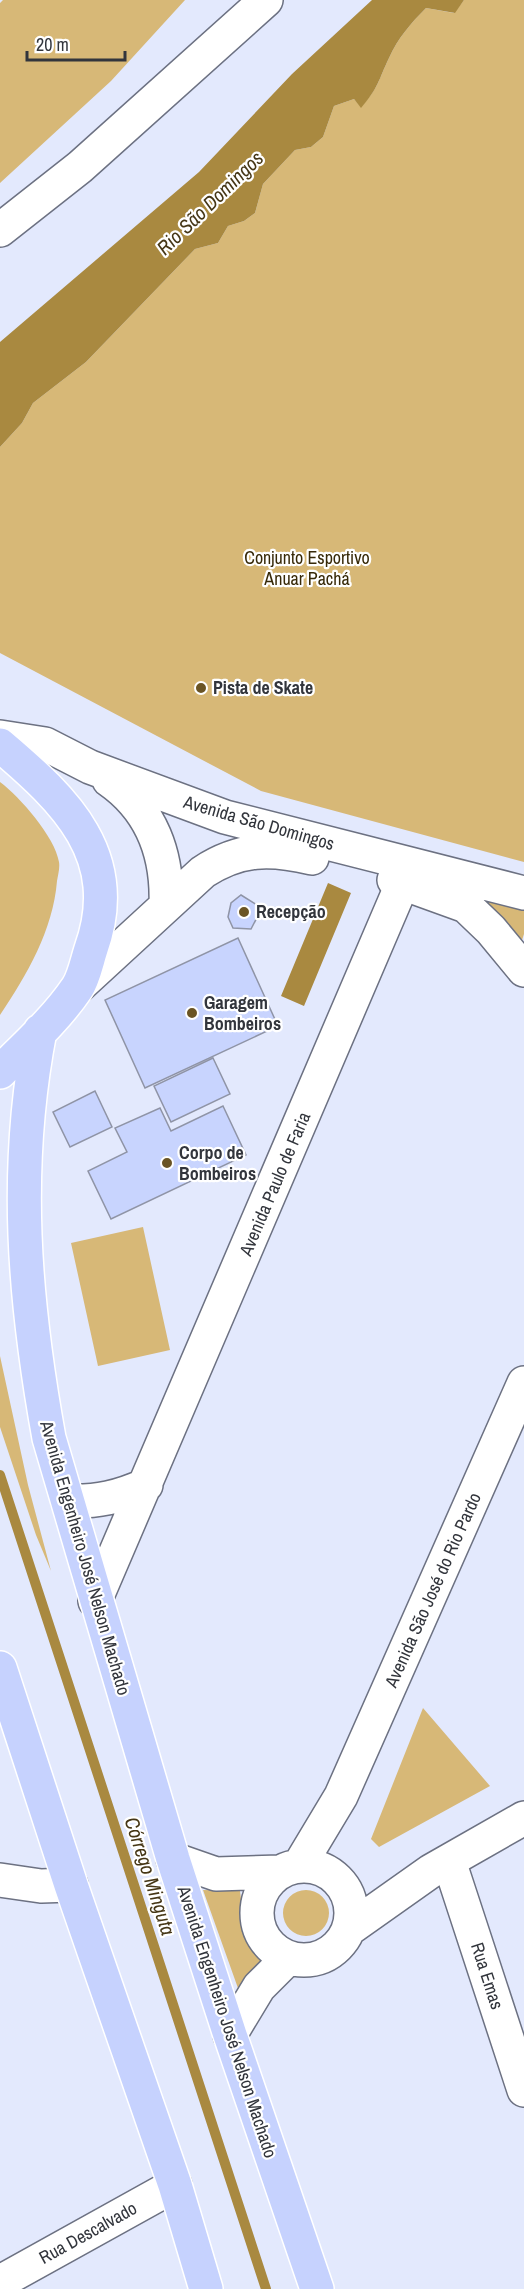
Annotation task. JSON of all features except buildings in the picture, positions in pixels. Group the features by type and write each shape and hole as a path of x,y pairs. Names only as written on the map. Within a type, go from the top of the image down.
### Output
{"main road":[{"name":"Avenida Engenheiro José Nelson Machado","path":"0,745 39,779 67,810 86,839 97,863 100,924 79,986 40,1031 29,1088 22,1205 38,1377 49,1438 95,1601 173,1859 230,2035 317,2289"},
{"path":"0,1072 40,1031"},
{"path":"0,1668 71,1885 176,2185 206,2289"}],"street":[{"path":"0,230 80,167 266,0"},
{"path":"0,252 80,167"},
{"name":"Avenida São Domingos","path":"0,737 45,744 90,767 225,817 524,893"},
{"path":"90,767 121,789 149,822 161,847 165,866 166,906"},
{"name":"Avenida São Domingos","path":"79,986 203,872 224,859 255,851 285,852 403,882 466,906 491,930 524,970"},
{"name":"Avenida Paulo de Faria","path":"95,1601 403,882"},
{"name":"Avenida São José do Rio Pardo","path":"313,1874 342,1796 524,1383"},
{"path":"68,1501 94,1502 116,1498 146,1485"},
{"path":"349,1929 440,1866 524,1818"},
{"path":"173,1859 216,1874 313,1874 440,1866"},
{"name":"Rua Emas","path":"440,1866 524,2090"},
{"path":"313,1874 352,1908 349,1929 341,1943 323,1956 302,1961 288,1958 273,1949 261,1934 257,1917 258,1900 266,1884 313,1874"},
{"path":"0,1880 41,1886 71,1885"},
{"path":"230,2035 259,1988 288,1958"},
{"name":"Rua Descalvado","path":"0,2282 176,2185"}],"green space":[{"path":"3,0 185,0 111,81 0,183 0,3"},
{"name":"Conjunto Esportivo Anuar Pachá","path":"464,0 524,0 524,862 261,791 0,653 0,447 22,423 33,403 86,362 195,249 218,243 228,226 244,221 255,213 263,184 295,150 311,147 323,137 334,106 354,99 361,107 375,89 401,37 426,8 454,13"},
{"path":"0,782 17,797 44,830 56,852 59,867 55,899 44,934 29,968 0,1015"},
{"path":"457,890 524,909 524,934 520,946"},
{"path":"143,1227 170,1350 98,1366 71,1243"},
{"path":"0,1356 28,1485 51,1571 36,1535 0,1427"},
{"path":"423,1708 490,1786 379,1847 371,1839"},
{"path":"203,1890 240,1891 249,1935 269,1956 239,1991"},
{"path":"306,1890 315,1891 323,1896 328,1904 328,1922 323,1930 315,1935 306,1936 297,1935 289,1930 284,1922 283,1913 284,1904 289,1896 297,1891"}],"water":[{"name":"Rio São Domingos","path":"372,0 464,0 455,13 426,8 396,44 375,89 361,108 354,99 334,106 323,137 311,147 295,150 263,184 255,213 244,221 228,226 218,243 195,249 86,362 33,403 22,423 0,447 0,342 199,172 292,74"},
{"path":"328,883 351,893 304,1006 281,996"}],"waterway":[{"name":"Córrego Minguta","path":"0,1475 266,2289"}],"place":[{"name":"Pista de Skate","path":"201,688"},
{"name":"Recepção","path":"244,912"},
{"name":"Garagem Bombeiros","path":"192,1013"},
{"name":"Corpo de Bombeiros","path":"167,1163"}]}
